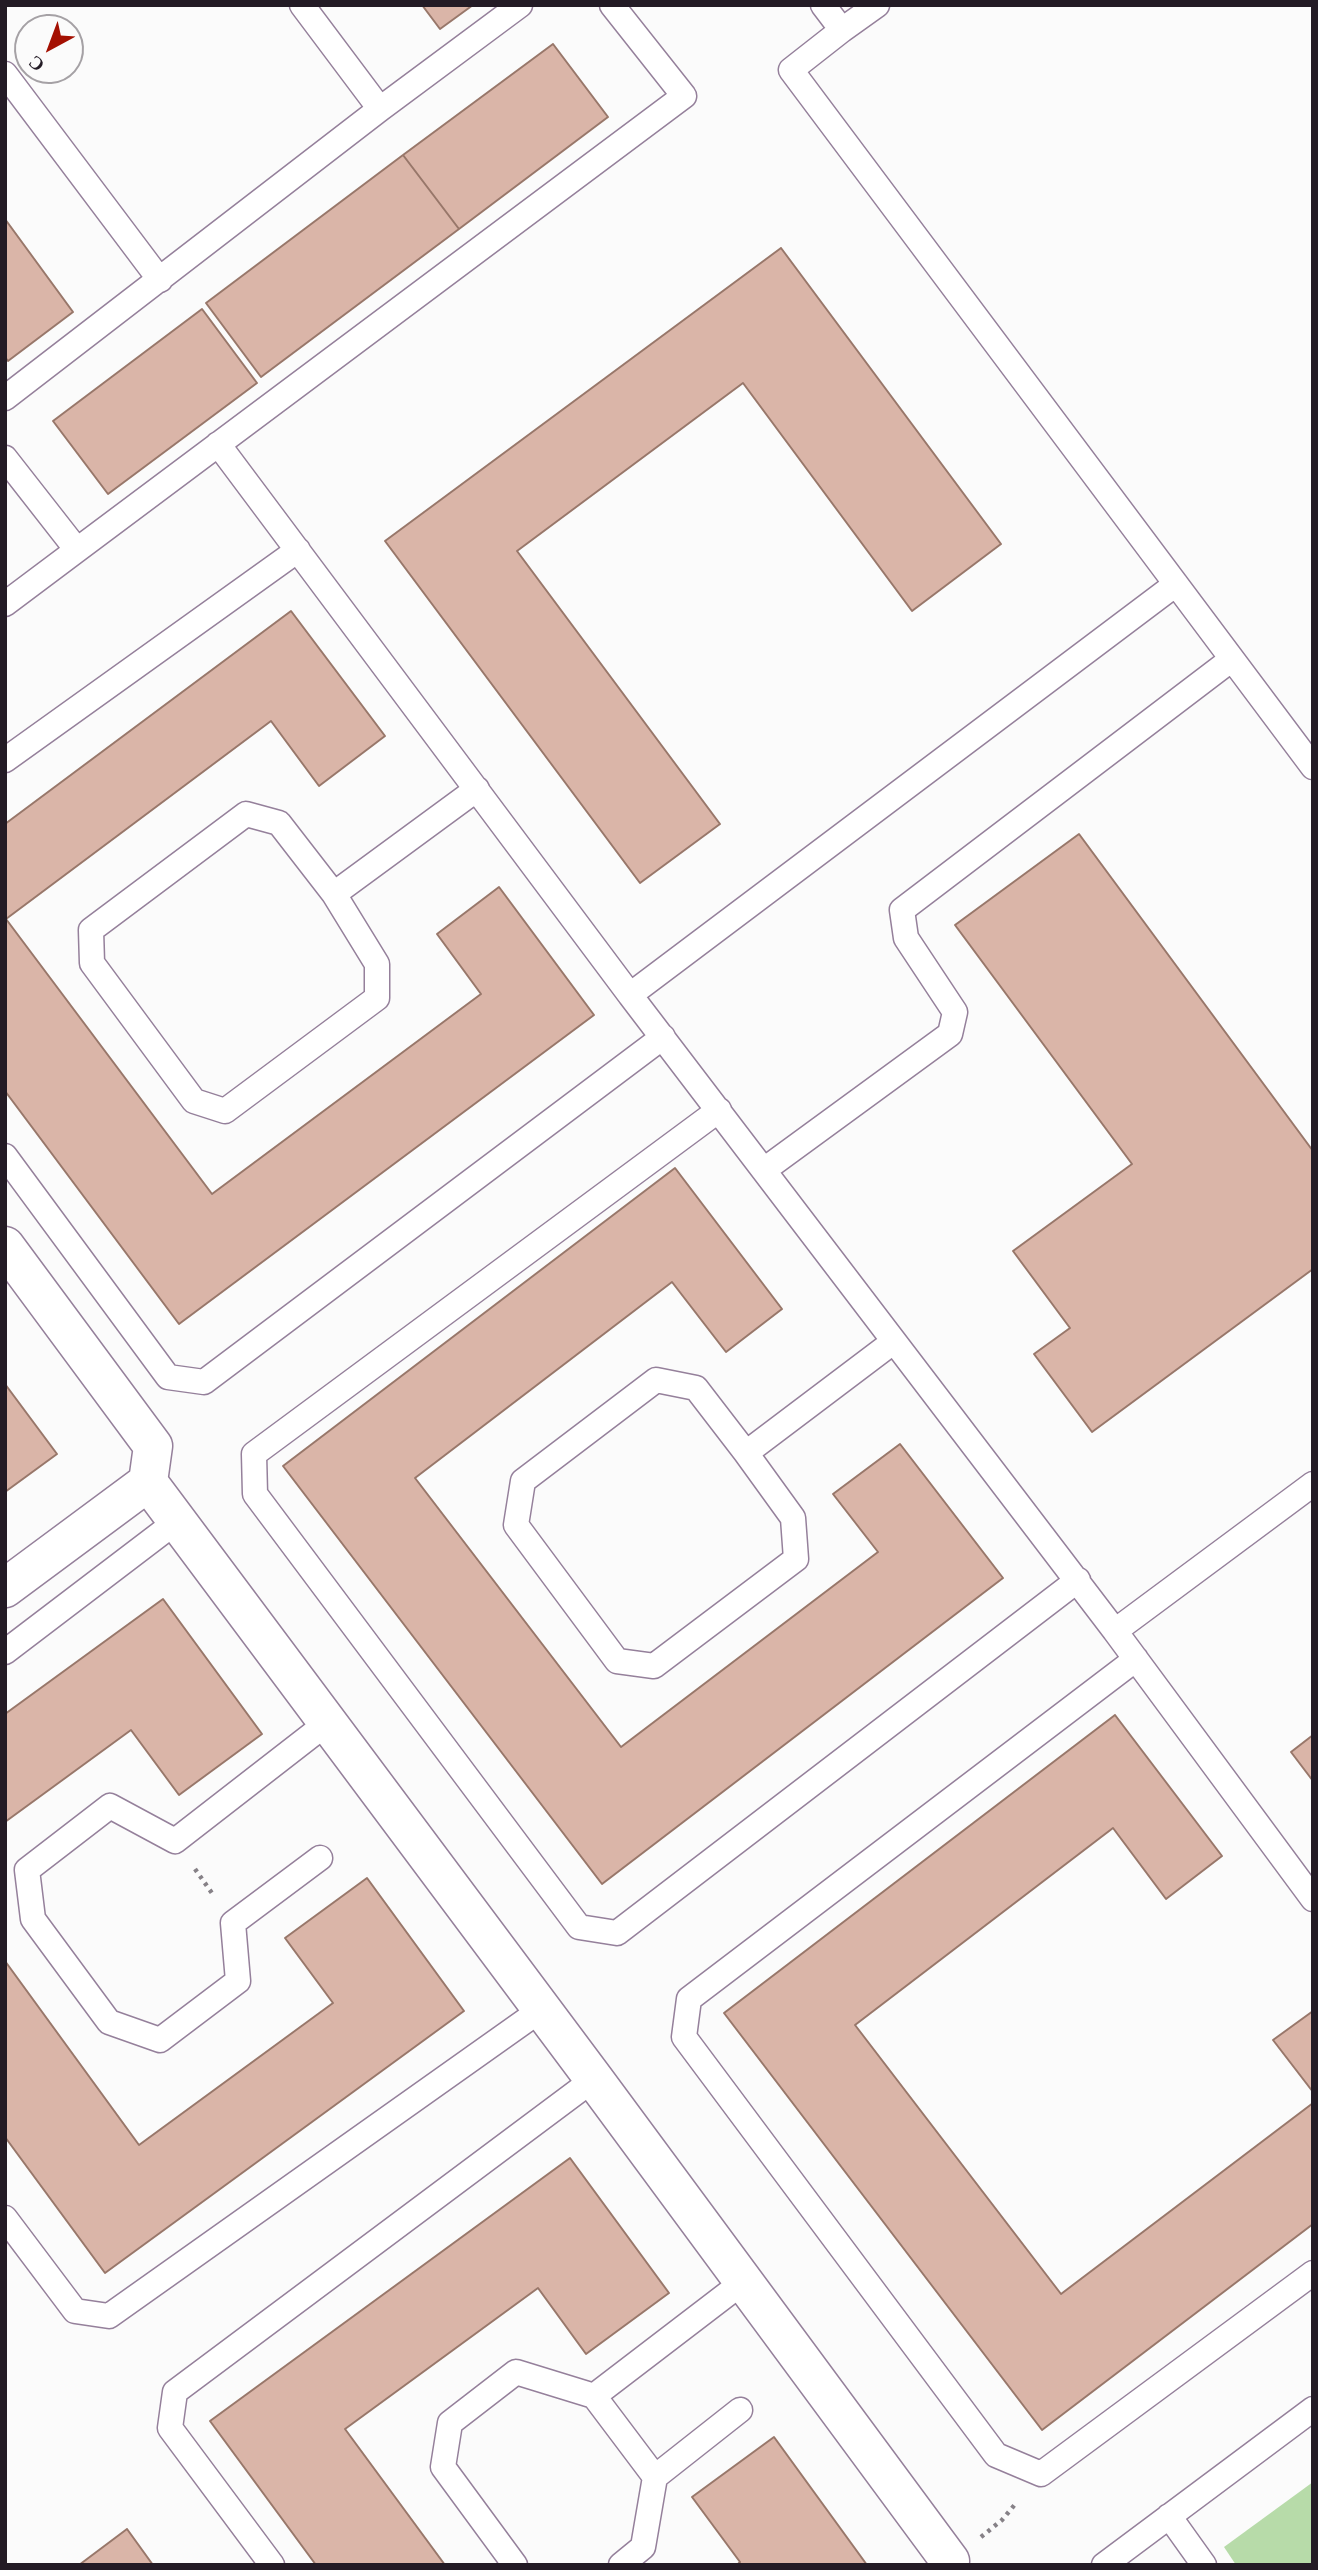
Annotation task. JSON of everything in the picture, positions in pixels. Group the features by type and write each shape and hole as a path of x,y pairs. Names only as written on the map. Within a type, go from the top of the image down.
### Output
{"street":[{"path":"5,1246 153,1446 148,1482 594,2079 947,2563"},
{"path":"5,1588 148,1482"}],"lane":[{"path":"302,5 380,109"},
{"path":"5,398 380,109 520,5"},
{"path":"5,604 684,96 611,5"},
{"path":"823,5 842,30"},
{"path":"877,5 791,70 1313,767"},
{"path":"5,74 160,280"},
{"path":"218,444 893,1342 1078,1580 1313,1899"},
{"path":"5,458 77,550"},
{"path":"5,761 298,550"},
{"path":"631,995 1176,584"},
{"path":"764,1170 950,1034 955,1012 906,938 902,909 1232,659"},
{"path":"334,894 477,789"},
{"path":"246,814 279,823 334,894 377,964 377,998 225,1111 194,1101 92,963 91,930 246,814"},
{"path":"5,1156 168,1377 204,1382 663,1037"},
{"path":"719,1110 254,1454 255,1494 579,1927 617,1933 1078,1580"},
{"path":"746,1452 893,1342"},
{"path":"656,1380 696,1388 746,1452 793,1518 796,1559 654,1666 617,1661 516,1525 523,1481 656,1380"},
{"path":"1115,1631 1313,1484"},
{"path":"5,1652 177,1521"},
{"path":"1136,1659 689,1999 684,2038 996,2455 1041,2474 1313,2273"},
{"path":"320,1858 233,1923 238,1980 160,2040 110,2022 33,1919 27,1870 110,1806 175,1841 327,1723"},
{"path":"5,2218 75,2311 109,2316 542,2009"},
{"path":"272,2565 170,2428 175,2392 594,2079"},
{"path":"594,2396 743,2281"},
{"path":"515,2565 443,2467 450,2423 516,2372 594,2396 655,2477"},
{"path":"1104,2565 1313,2409"},
{"path":"621,2565 643,2547 655,2477 740,2410"},
{"path":"1169,2516 1204,2565"}],"path":[{"path":"175,1841 233,1923"},
{"path":"947,2563 1002,2520 1041,2474"}],"green space":[{"path":"1313,2482 1313,2565 1236,2565 1224,2547"}],"building":[{"path":"422,5 473,5 440,29"},
{"path":"553,44 608,117 459,229 403,155"},
{"path":"403,155 459,229 261,377 206,303"},
{"path":"5,219 73,312 8,361 5,357"},
{"path":"781,248 1001,544 912,611 743,383 517,551 720,824 640,883 385,541"},
{"path":"202,309 257,383 108,494 53,421"},
{"path":"291,611 385,736 319,786 271,721 6,919 212,1194 481,994 437,934 499,887 594,1015 179,1324 5,1091 5,824"},
{"path":"1079,834 1313,1151 1313,1269 1092,1432 1034,1354 1070,1328 1013,1251 1132,1164 955,925"},
{"path":"675,1168 782,1309 726,1352 672,1282 415,1478 621,1747 878,1552 833,1494 900,1444 1003,1578 602,1884 283,1466"},
{"path":"5,1384 57,1454 5,1492"},
{"path":"163,1599 262,1734 179,1795 131,1730 5,1822 5,1714"},
{"path":"1115,1715 1222,1856 1166,1899 1113,1828 855,2025 1061,2294 1313,2103 1313,2224 1042,2430 724,2013"},
{"path":"1313,1735 1313,1781 1291,1752"},
{"path":"367,1878 464,2011 105,2273 5,2137 5,1961 139,2145 333,2003 285,1938"},
{"path":"1313,2011 1313,2092 1273,2040"},
{"path":"570,2158 669,2293 586,2354 538,2288 345,2429 445,2565 316,2565 210,2421"},
{"path":"774,2437 867,2565 737,2565 740,2562 692,2497"},
{"path":"127,2529 153,2565 79,2565"}]}
